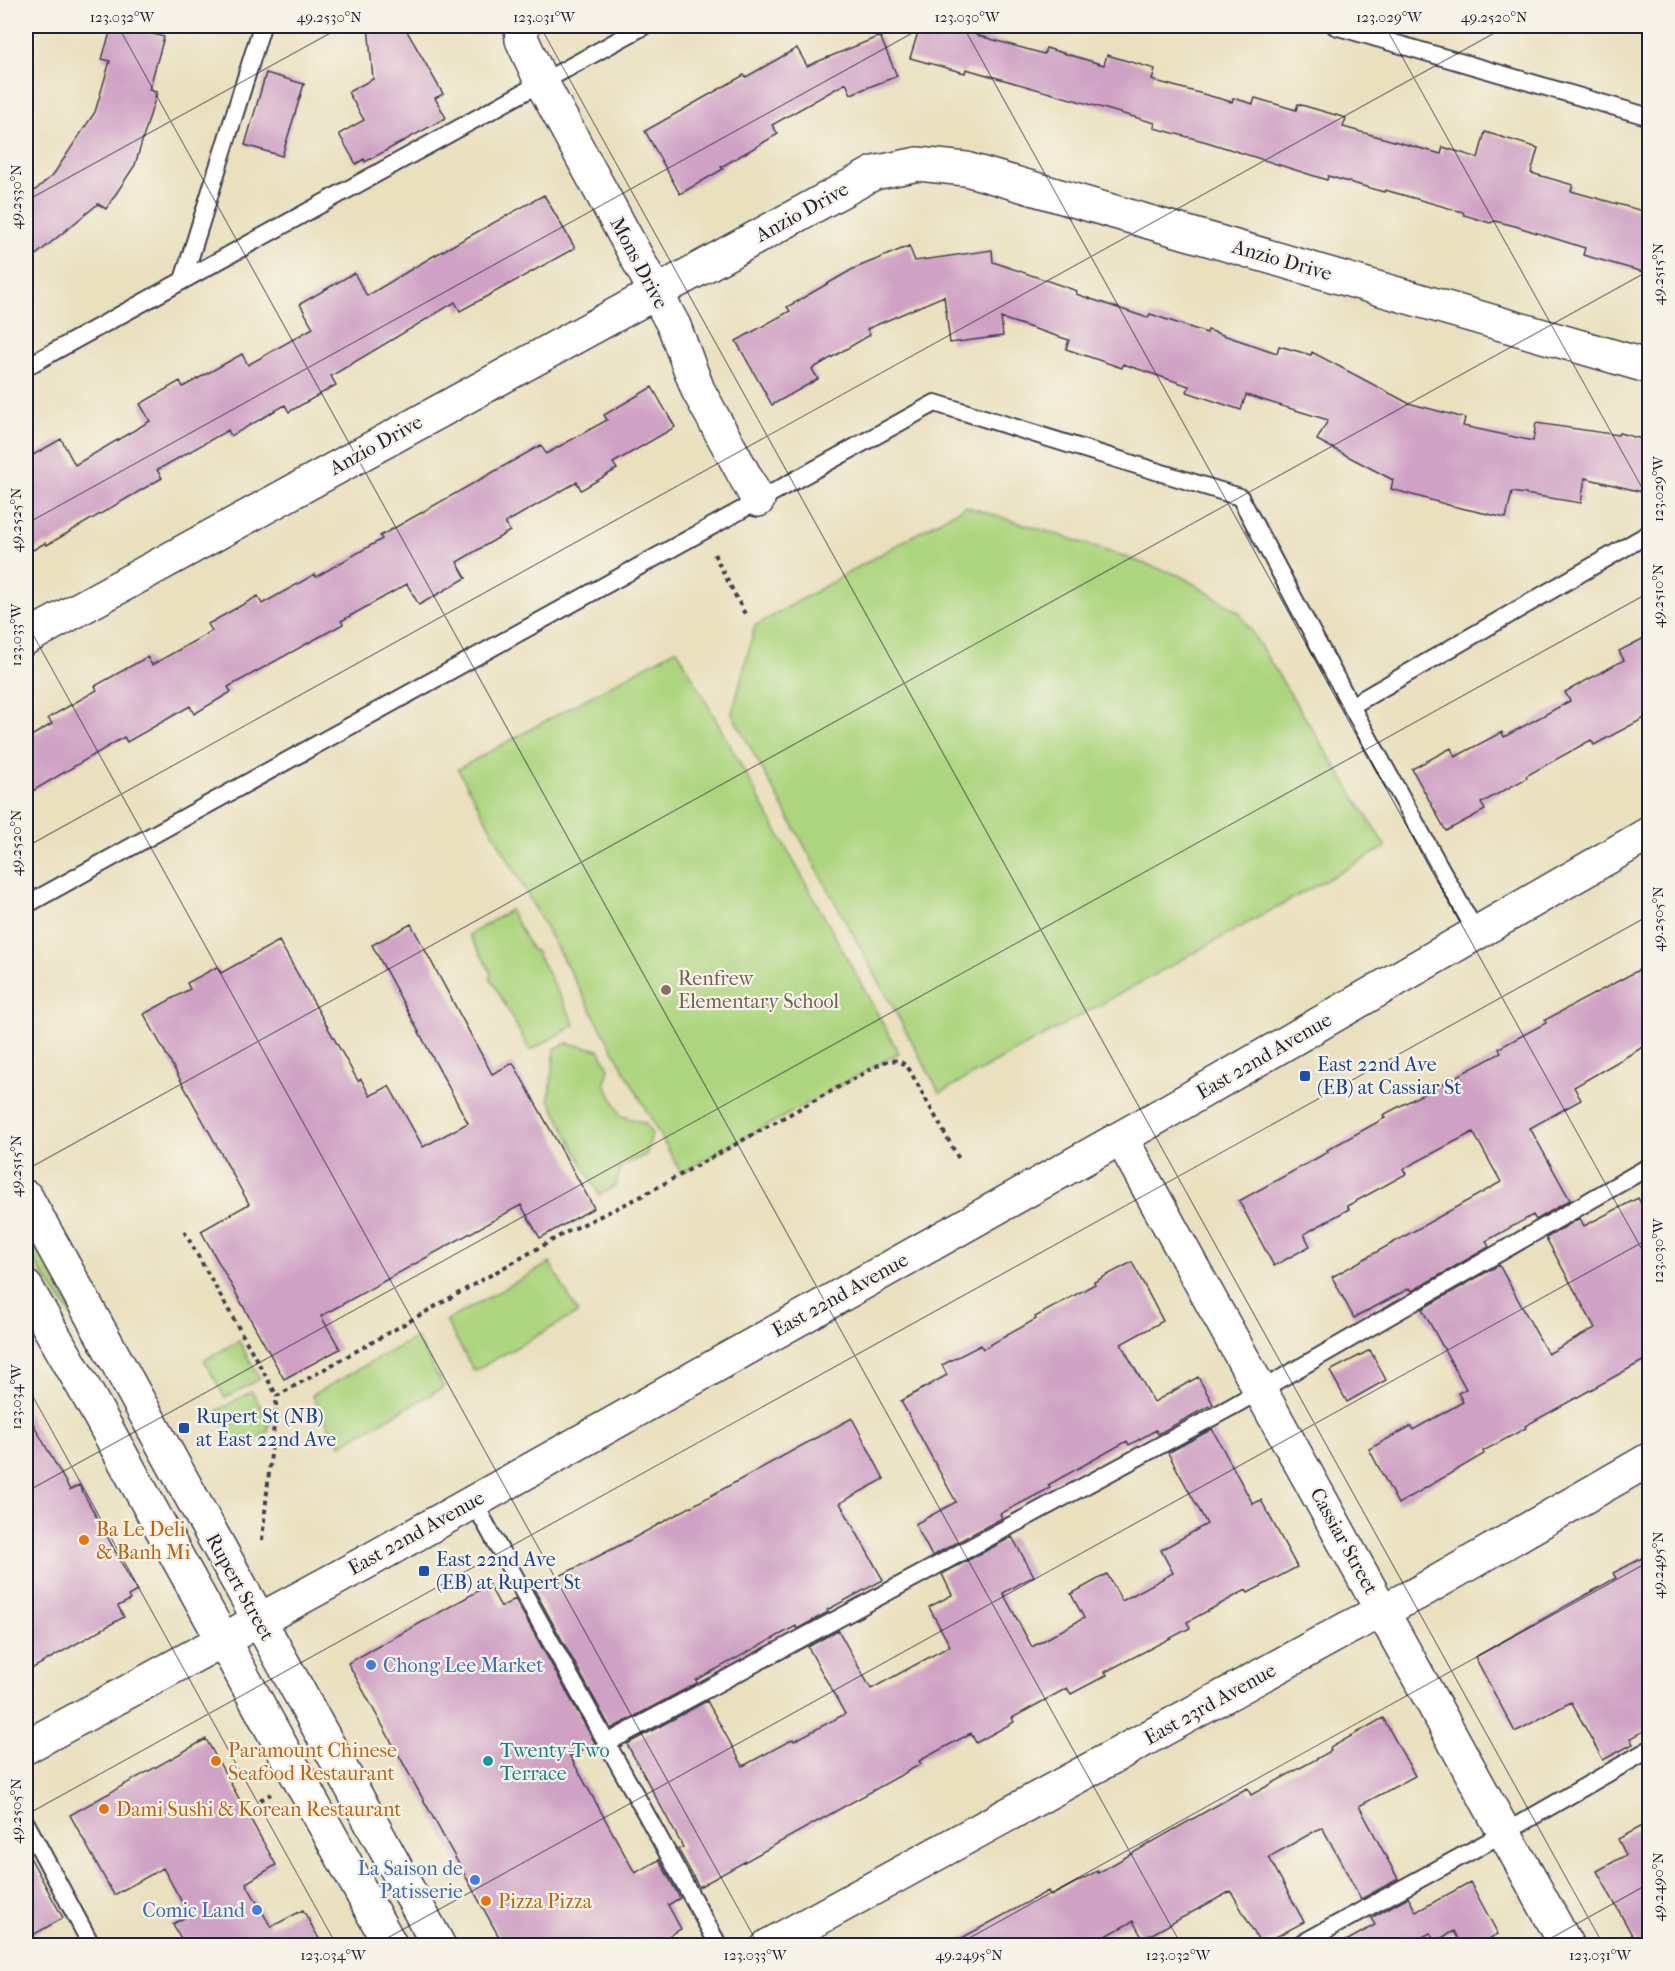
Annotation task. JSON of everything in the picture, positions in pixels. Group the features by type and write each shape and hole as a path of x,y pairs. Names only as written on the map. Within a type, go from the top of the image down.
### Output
{"street":[{"name":"Mons Drive","path":"521,26 522,40 542,83 674,326 698,390 758,500"},
{"name":"Anzio Drive","path":"26,638 874,173 918,164 966,169 1650,367"},
{"name":"East 22nd Avenue","path":"26,1747 473,1501 1121,1138 1650,833"},
{"name":"Cassiar Street","path":"1121,1138 1262,1389 1567,1946"},
{"name":"Rupert Street","path":"26,1197 439,1946"},
{"name":"Rupert Street","path":"26,1287 92,1402 391,1946"},
{"name":"East 23rd Avenue","path":"768,1946 1418,1593 1650,1459"}],"lane":[{"path":"183,280 262,26"},
{"path":"26,367 644,26"},
{"path":"1335,26 1650,117"},
{"path":"26,905 935,403 1240,496 1351,706 1477,934"},
{"path":"1351,706 1650,533"},
{"path":"607,1743 1262,1389 1650,1166"},
{"path":"473,1501 719,1946"},
{"path":"1297,1946 1504,1833 1650,1749"},
{"path":"26,1823 92,1946"}],"path":[{"path":"702,532 746,616"},
{"path":"277,1396 565,1233 640,1197 884,1062 898,1060 909,1069 960,1161"},
{"path":"184,1231 277,1396 262,1540"},
{"path":"260,1800 271,1793"}],"green space":[{"path":"965,506 1181,576 1239,612 1386,847 940,1093 732,714 755,626"},
{"path":"677,649 899,1053 681,1173 458,769"},
{"path":"510,910 532,950 536,951 575,1025 530,1051 490,977 491,972 469,935"},
{"path":"567,1043 599,1050 609,1068 605,1083 621,1116 645,1123 652,1134 646,1155 621,1166 616,1186 599,1195 549,1099 555,1048"},
{"path":"26,1226 88,1339 26,1250"},
{"path":"550,1263 578,1313 474,1371 446,1321"},
{"path":"416,1337 444,1387 340,1445 312,1395"},
{"path":"239,1341 260,1379 225,1398 204,1360"},
{"path":"252,1391 269,1422 268,1432 238,1449 217,1411"}],"building":[{"path":"112,26 123,26 164,37 149,90 157,92 135,165 106,209 98,204 26,263 26,198 53,175 95,112 110,61 102,59"},
{"path":"368,26 404,26 443,94 435,98 446,118 365,162 364,159 356,164 339,134 364,120 348,92 373,79"},
{"path":"920,26 979,26 976,35 1044,54 1046,48 1104,65 1107,55 1155,69 1152,80 1232,102 1233,98 1253,104 1255,98 1296,110 1298,104 1346,118 1343,127 1441,154 1443,147 1478,158 1485,132 1538,148 1531,173 1573,185 1571,191 1650,213 1650,274 1583,255 1585,248 1515,226 1495,221 1490,223 1464,215 1463,212 1328,176 1327,180 1207,142 1154,128 1155,123 966,69 965,73 910,58"},
{"path":"880,36 897,76 851,94 846,83 772,125 778,134 680,194 645,131 797,48 807,66"},
{"path":"266,73 304,84 282,156 245,145"},
{"path":"544,195 575,248 460,311 455,302 331,376 336,385 289,412 285,405 231,436 228,430 157,470 162,478 47,545 45,543 26,554 26,459 61,439 75,465 150,421 140,404 180,381 183,387 242,354 248,365 313,328 300,304 354,273 367,296"},
{"path":"909,246 915,261 992,250 993,262 1077,291 1076,294 1148,318 1150,314 1277,353 1279,346 1311,355 1312,352 1408,403 1465,418 1463,426 1533,441 1536,423 1618,435 1619,433 1650,441 1650,494 1585,478 1581,503 1512,492 1506,518 1391,489 1393,480 1317,440 1328,420 1246,395 1241,410 1187,392 1189,386 1123,364 1122,368 1066,349 1069,340 1001,318 1003,336 950,343 944,296 867,329 870,335 812,369 818,379 772,405 736,341 790,311 787,307 853,269"},
{"path":"652,387 675,427 613,463 617,469 581,490 577,482 505,523 510,531 457,562 466,578 419,605 407,584 341,621 343,624 228,687 231,692 194,714 190,706 127,742 124,737 26,795 26,739 52,724 48,718 97,690 95,686 147,657 152,665 212,631 208,624 258,596 262,604 315,574 316,577 382,539 380,536 541,445 546,454 607,420 604,415"},
{"path":"1650,635 1650,715 1594,745 1591,740 1526,776 1527,778 1481,803 1485,810 1446,831 1412,769 1451,748 1455,757 1502,732 1504,737 1570,701 1565,692 1624,660 1619,651"},
{"path":"411,924 492,1074 513,1063 594,1208 540,1238 521,1205 321,1316 340,1349 284,1379 201,1231 249,1204 144,1014 190,989 187,983 217,967 221,973 279,941 358,1081 361,1079 370,1096 389,1086 423,1147 468,1123 372,945"},
{"path":"1650,964 1650,1043 1574,1087 1581,1100 1530,1128 1570,1200 1536,1220 1533,1215 1486,1241 1489,1247 1412,1291 1410,1288 1354,1318 1332,1277 1501,1182 1473,1132 1403,1169 1406,1174 1347,1206 1349,1209 1304,1234 1310,1246 1274,1266 1239,1201 1385,1118 1383,1115 1501,1053 1499,1048 1546,1023 1545,1020"},
{"path":"1638,1198 1650,1219 1650,1357 1525,1426 1526,1428 1483,1451 1484,1454 1398,1504 1369,1449 1411,1426 1413,1430 1463,1402 1458,1393 1466,1389 1422,1309 1499,1265 1548,1354 1595,1328 1546,1238 1580,1218 1584,1226"},
{"path":"1132,1262 1163,1321 1121,1344 1154,1402 1198,1377 1213,1404 1158,1434 1156,1430 1129,1445 1127,1441 1048,1485 1050,1488 1000,1514 1002,1518 932,1556 915,1524 956,1502 901,1401 947,1375 942,1365 981,1345 983,1349 1095,1284 1094,1282"},
{"path":"1370,1350 1386,1380 1347,1402 1330,1371"},
{"path":"26,1411 70,1490 79,1485 137,1591 128,1596 130,1600 118,1606 124,1617 26,1672"},
{"path":"852,1418 884,1479 840,1503 883,1580 797,1629 796,1626 696,1680 697,1683 611,1729 534,1589 632,1539"},
{"path":"1212,1429 1253,1504 1261,1500 1297,1567 1248,1593 1246,1590 1187,1622 1190,1628 1105,1672 1107,1675 1071,1694 1067,1688 1012,1718 1014,1722 976,1743 971,1733 919,1761 921,1764 699,1887 678,1849 683,1847 627,1744 707,1701 743,1766 845,1714 808,1647 838,1630 871,1689 950,1646 929,1607 952,1595 942,1574 1012,1537 1034,1576 1003,1593 1032,1647 1084,1618 1071,1594 1107,1574 1122,1601 1173,1573 1161,1550 1207,1524 1168,1453"},
{"path":"1650,1554 1650,1728 1630,1738 1633,1744 1603,1760 1571,1702 1515,1732 1475,1657 1616,1578 1613,1573"},
{"name":"Twenty-Two Terrace","path":"489,1585 501,1607 515,1599 595,1743 570,1756 635,1873 659,1860 680,1898 668,1905 681,1929 651,1946 504,1946 348,1663"},
{"path":"1383,1718 1415,1776 1359,1806 1398,1879 1361,1899 1322,1827 1269,1857 1304,1922 1261,1945 1231,1891 1143,1939 1133,1921 1088,1946 947,1946 1048,1891 1051,1896 1097,1871 1098,1873 1247,1788 1251,1795 1331,1751 1330,1748"},
{"path":"206,1739 276,1865 246,1883 271,1927 303,1910 323,1946 185,1946 173,1924 189,1915 163,1868 114,1895 70,1815"},
{"path":"1650,1822 1650,1946 1638,1946 1597,1871 1626,1855 1618,1839"},
{"path":"26,1850 63,1918 26,1939"},
{"path":"1470,1882 1498,1934 1476,1946 1461,1946 1453,1931 1435,1942 1430,1933 1407,1946 1337,1946 1375,1925 1371,1918 1408,1897 1416,1912"}],"place":[{"name":"Renfrew Elementary School","path":"666,990"},
{"name":"East 22nd Ave (EB) at Cassiar St","path":"1305,1076"},
{"name":"Rupert St (NB) at East 22nd Ave","path":"184,1428"},
{"name":"Ba Le Deli & Banh Mi","path":"84,1540"},
{"name":"East 22nd Ave (EB) at Rupert St","path":"424,1571"},
{"name":"Chong Lee Market","path":"371,1665"},
{"name":"Paramount Chinese Seafood Restaurant","path":"216,1761"},
{"name":"Twenty-Two Terrace","path":"488,1761"},
{"name":"Dami Sushi & Korean Restaurant","path":"104,1809"},
{"name":"La Saison de Patisserie","path":"475,1880"},
{"name":"Pizza Pizza","path":"486,1901"},
{"name":"Comic Land","path":"257,1910"}]}
